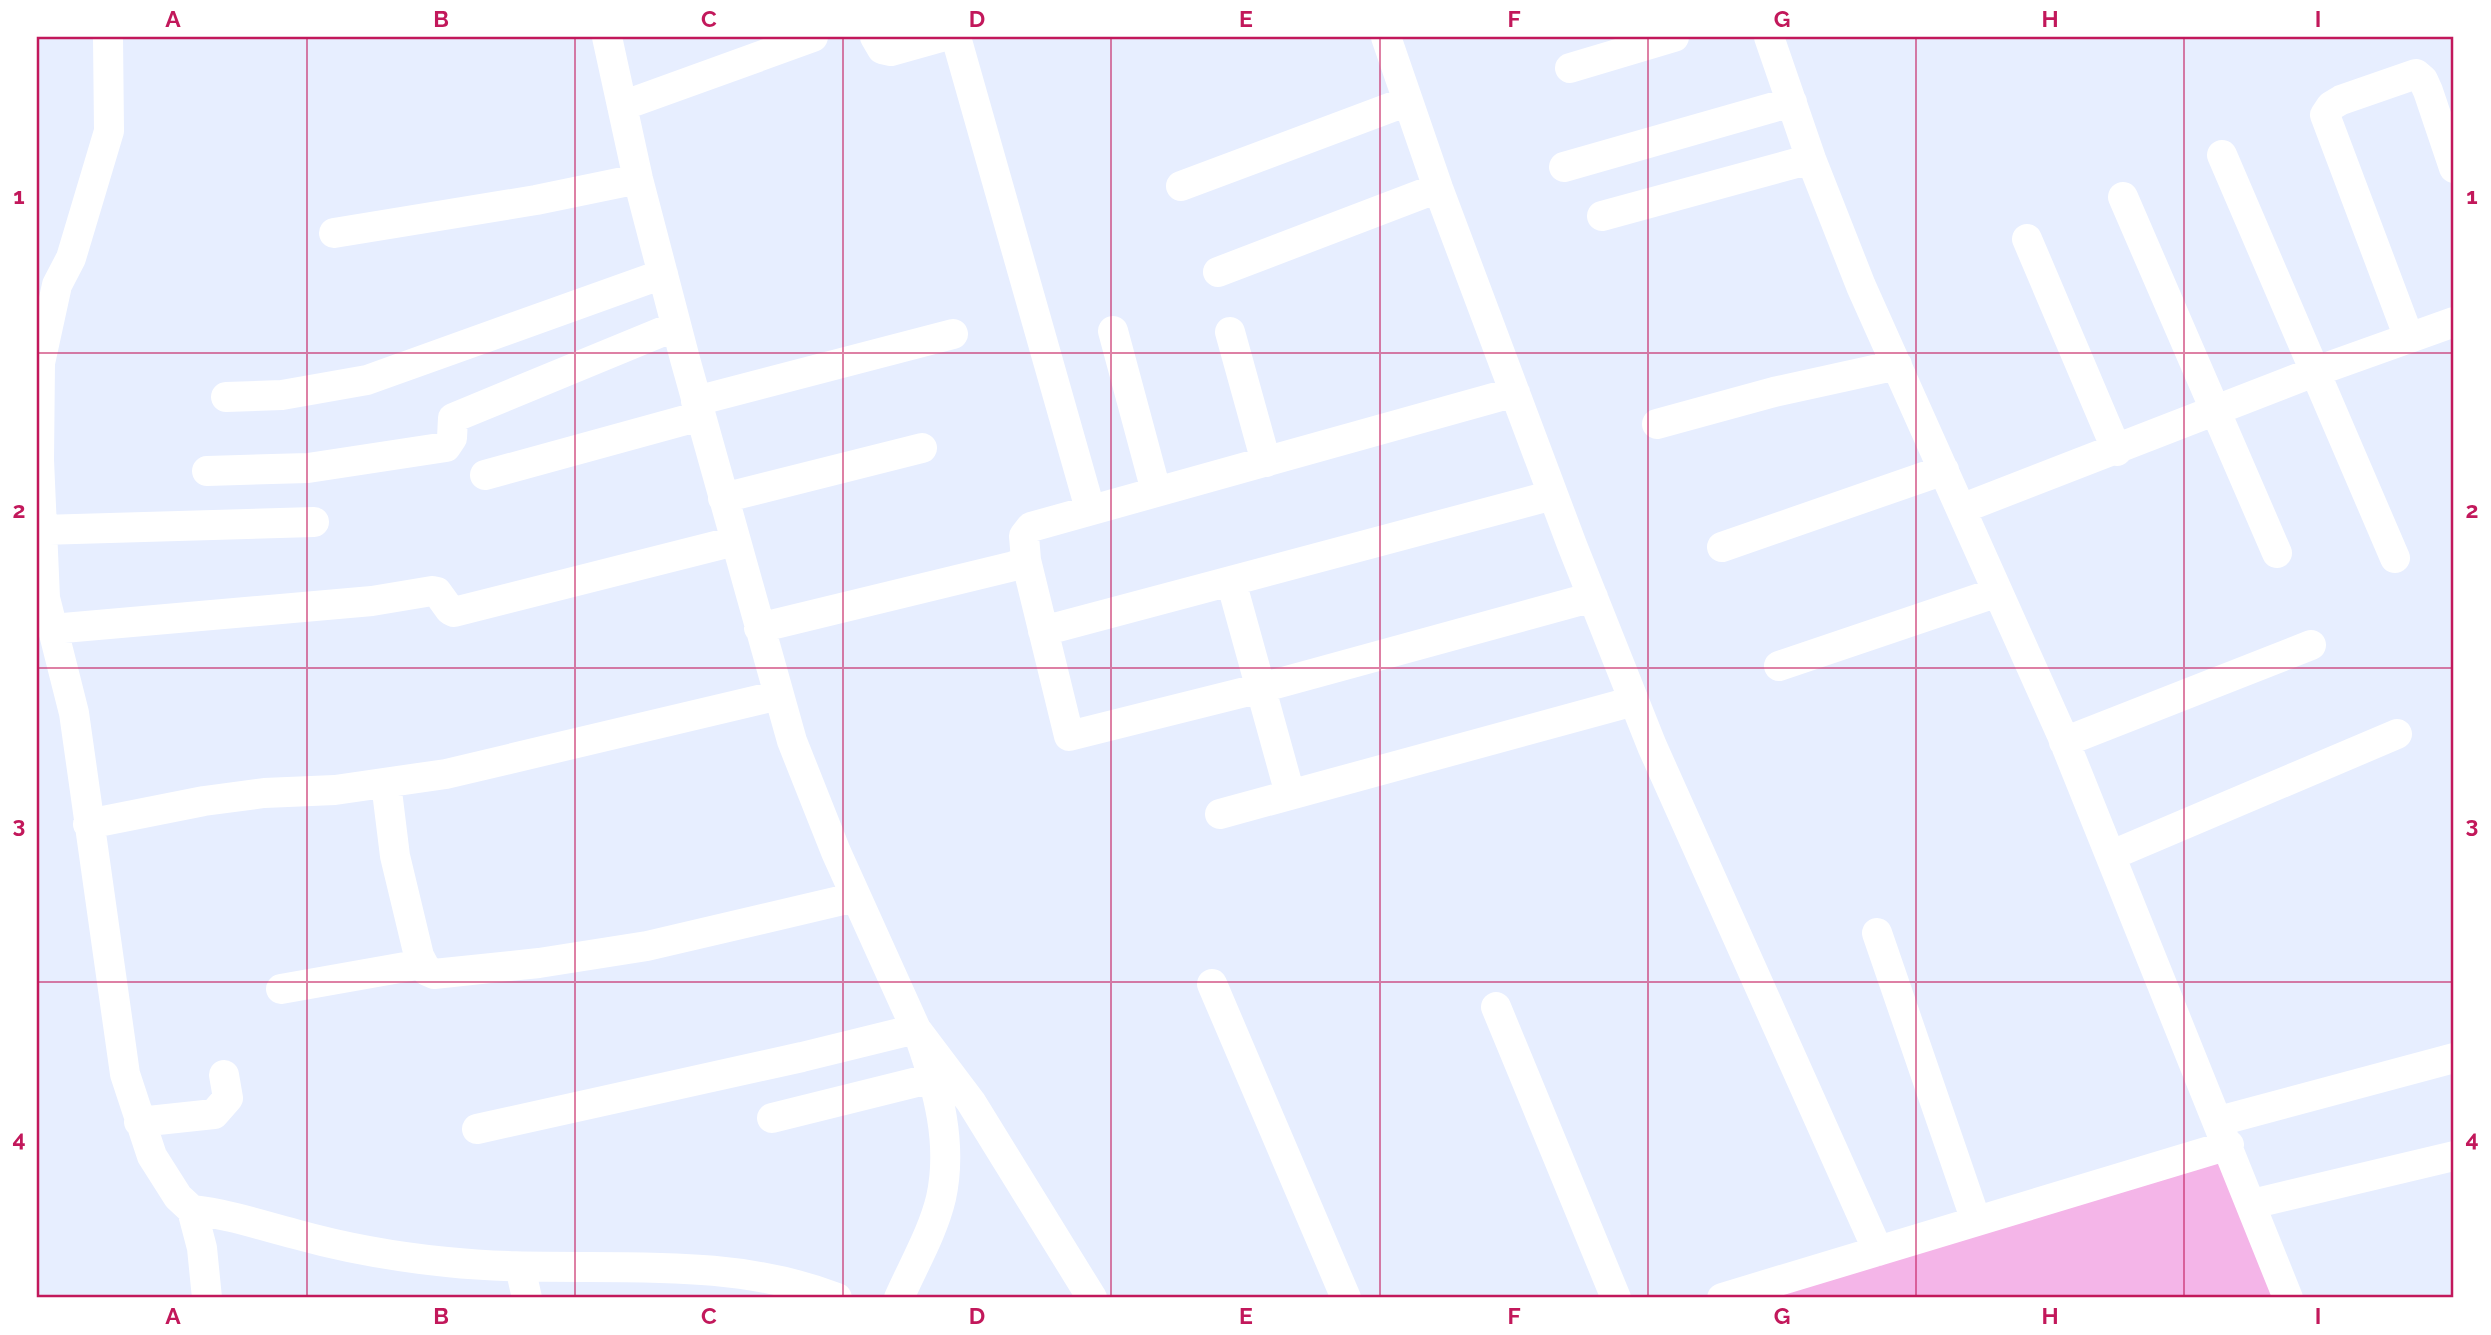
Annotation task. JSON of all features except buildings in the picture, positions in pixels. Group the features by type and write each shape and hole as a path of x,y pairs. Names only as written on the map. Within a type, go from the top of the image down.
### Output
{"street":[{"path":"108,37 109,131 71,258 57,285 40,363 41,530 45,598 66,671 74,713 113,1007 125,1074 139,1122 165,1179 192,1210 202,1248 207,1298"},
{"path":"607,37 638,179 676,326 779,695 810,790 916,1028 933,1079 945,1140 946,1169 941,1200 899,1298"},
{"path":"622,106 813,37"},
{"path":"875,37 882,50 891,51 941,37"},
{"path":"956,37 1090,509"},
{"path":"1387,37 1438,187 1553,495 1634,701 1878,1251"},
{"path":"1570,68 1674,37"},
{"path":"1769,37 1811,159 1897,365 2112,855 2288,1298"},
{"path":"2409,338 2325,115 2330,106 2341,100 2416,74 2423,80 2428,91 2454,169"},
{"path":"1181,186 1408,101"},
{"path":"1564,167 1792,102"},
{"path":"2222,155 2395,558"},
{"path":"1602,216 1811,159"},
{"path":"334,233 486,209 638,179"},
{"path":"1218,272 1438,187"},
{"path":"2123,197 2277,554"},
{"path":"2027,239 2117,451"},
{"path":"226,397 282,395 367,380 663,274"},
{"path":"1961,509 2117,451 2314,372 2454,322"},
{"path":"207,471 308,468 446,447 453,438 453,418 676,326"},
{"path":"1113,331 1156,491"},
{"path":"1230,332 1266,462"},
{"path":"485,475 698,408 953,334"},
{"path":"1657,424 1774,392 1897,365"},
{"path":"1515,392 1090,509 1026,530 1026,560 1069,736 1261,688 1593,597"},
{"path":"723,498 922,448"},
{"path":"1722,547 1944,470"},
{"path":"1043,631 1553,495"},
{"path":"41,530 314,522"},
{"path":"52,629 372,601 432,592 437,592 450,610 454,611 735,541"},
{"path":"759,628 1014,566 1026,560"},
{"path":"1231,581 1290,794"},
{"path":"1779,666 1998,592"},
{"path":"2064,742 2311,645"},
{"path":"88,824 204,801 386,783 513,759 779,695"},
{"path":"1220,814 1634,701"},
{"path":"2112,855 2397,734"},
{"path":"386,783 395,856 422,964 434,974 577,958 703,935 856,897"},
{"path":"1877,933 1976,1221"},
{"path":"281,989 422,964"},
{"path":"1212,984 1346,1298"},
{"path":"1496,1007 1616,1298"},
{"path":"477,1129 802,1057 916,1028"},
{"path":"916,1028 971,1102 1092,1298"},
{"path":"1722,1298 1976,1221 2224,1133 2454,1058"},
{"path":"139,1122 214,1114 228,1098 224,1074"},
{"path":"772,1118 933,1079"},
{"path":"2252,1203 2454,1156"},
{"path":"192,1210 224,1214 366,1251 447,1262 520,1267 756,1274 803,1285 837,1298"},
{"path":"520,1267 527,1298"}],"shaded area":[{"path":"2224,1151 2285,1298 1725,1298"}]}
